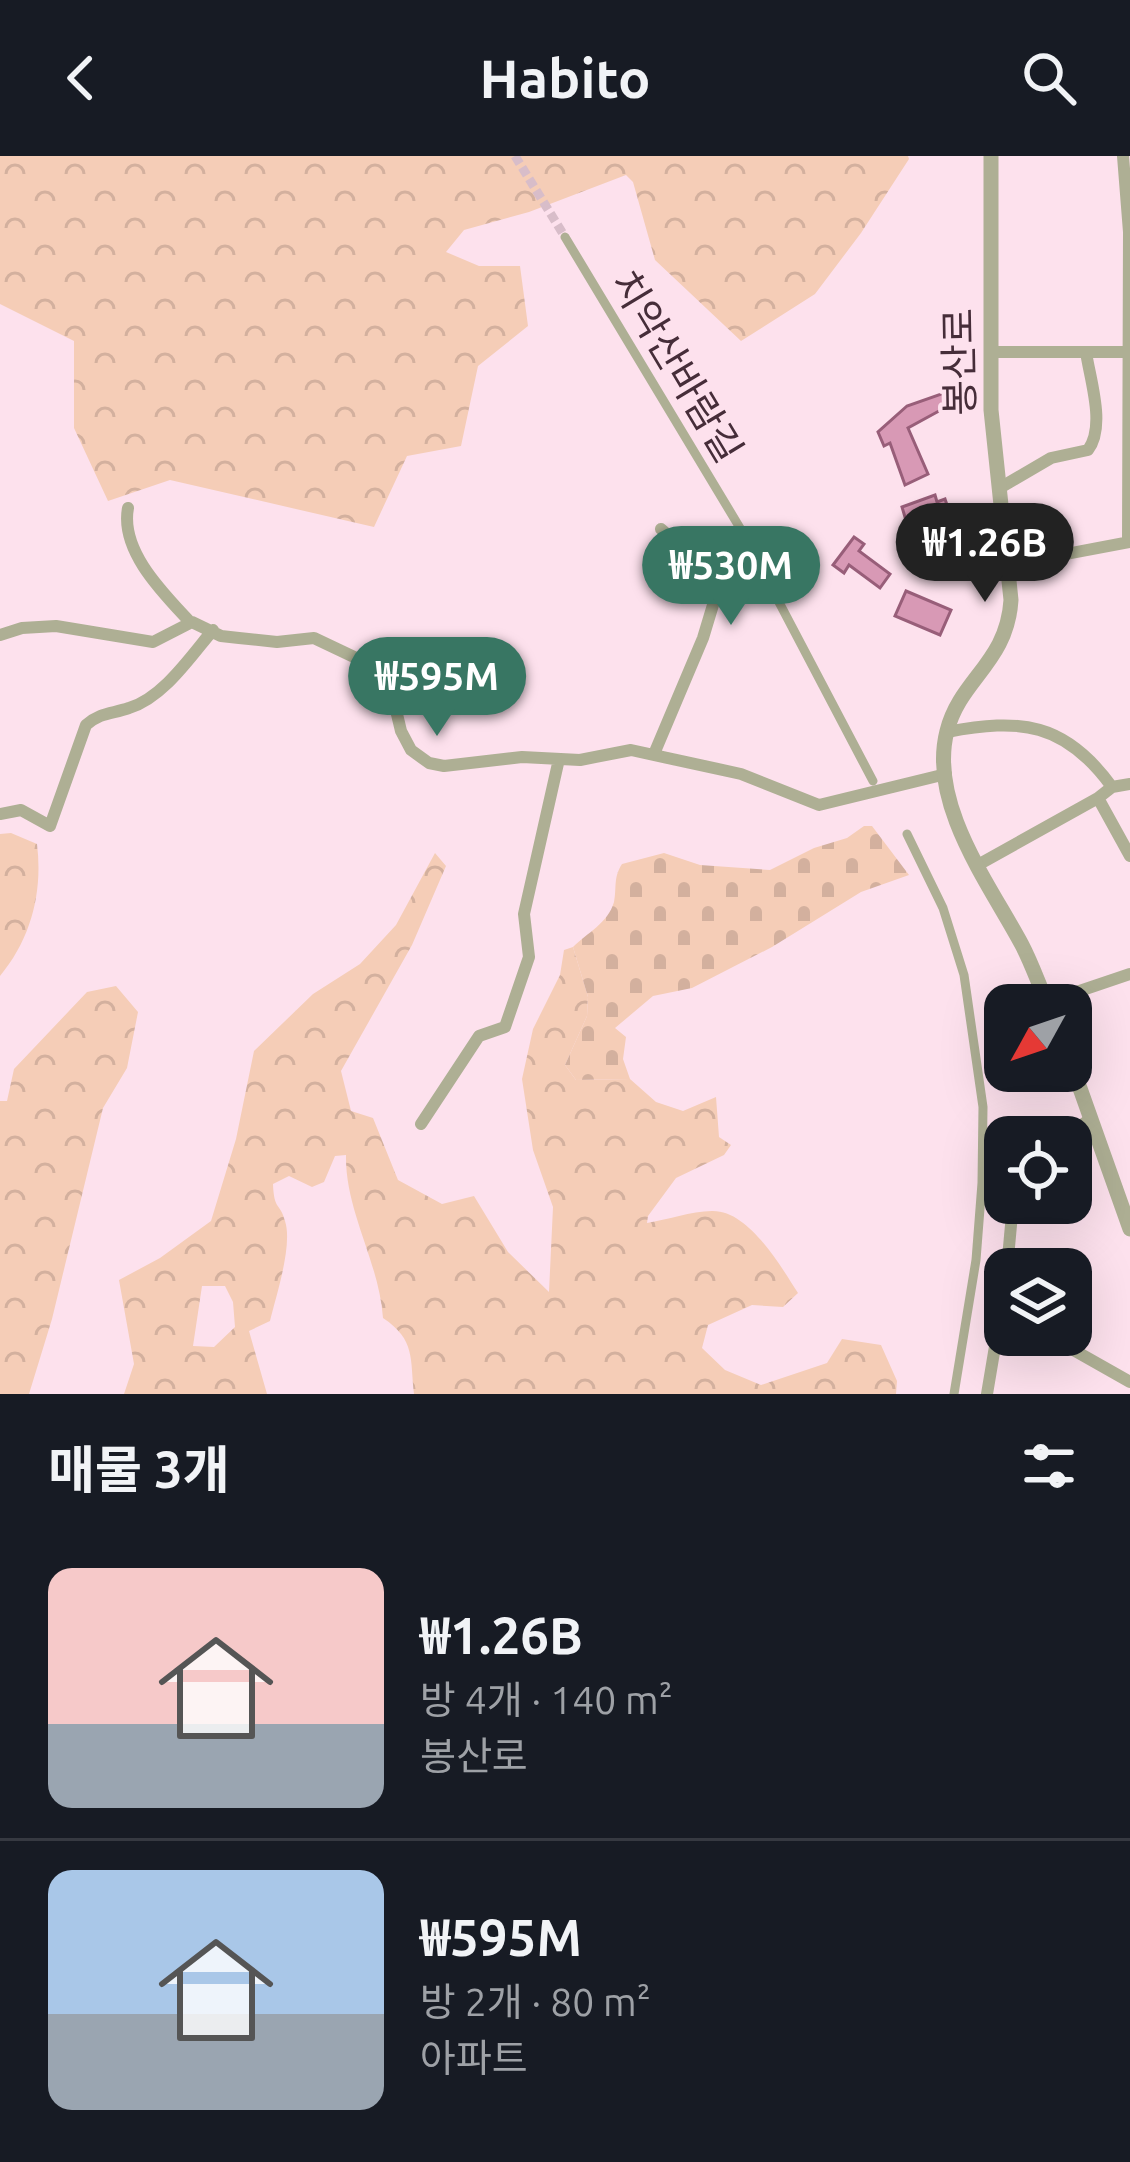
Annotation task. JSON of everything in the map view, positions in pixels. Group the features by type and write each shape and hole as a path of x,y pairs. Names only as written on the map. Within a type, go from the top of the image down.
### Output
{"street":[{"name":"봉산로","path":"991,156 991,352 998,489 1011,600 1004,639 946,732 946,774 976,866 1039,984"},
{"path":"1008,566 1129,542 1128,182 1123,156"},
{"name":"치악산바람길","path":"565,237 740,528 873,781"},
{"path":"991,352 1130,352"},
{"path":"998,489 1051,458 1088,450 1094,442 1086,352"},
{"path":"128,508 126,518 135,549 151,577 190,622 221,636 277,642 314,638 373,665 390,685 407,743 429,763 444,766 522,757 580,760 631,750 742,774 819,805 946,774"},
{"path":"654,754 703,638 719,585 661,529"},
{"path":"0,635 56,626 153,642 190,622"},
{"path":"0,814 21,810 50,826 86,725 97,715 143,700 168,681 213,630"},
{"path":"946,732 985,724 1033,726 1074,746 1112,787"},
{"path":"421,1124 479,1036 505,1027 530,957 524,914 559,759"},
{"path":"976,866 1112,787 1130,784"},
{"path":"1097,798 1130,856"},
{"path":"907,834 944,908 964,974 982,1108 976,1260 954,1394"},
{"name":"봉산로","path":"1092,988 1130,974"},
{"path":"1092,1124 1128,1219"},
{"path":"987,1394 994,1356"},
{"path":"1084,1356 1130,1382"}],"green space":[{"path":"0,156 909,159 815,294 741,341 655,260 633,182 626,175 529,212 464,230 446,252 479,266 520,266 528,326 478,366 461,446 407,456 374,527 170,480 108,501 74,428 74,341 0,304"},
{"path":"872,826 909,875 861,892 772,947 692,988 653,996 615,1028 626,1037 623,1059 630,1079 576,1080 565,1065 587,1016 588,997 573,947 611,909 622,864 664,853 700,865 770,870 847,838"},
{"path":"11,833 37,844 38,880 27,931 0,976 0,834"},
{"path":"435,853 446,866 412,945 341,1071 351,1111 373,1118 398,1180 442,1204 474,1196 508,1252 549,1292 553,1207 533,1150 522,1079 533,1029 560,975 564,950 573,947 588,997 587,1016 565,1065 576,1080 630,1079 656,1102 683,1111 716,1097 719,1137 731,1145 724,1155 676,1178 647,1223 704,1211 726,1213 762,1242 798,1293 783,1307 752,1305 708,1325 702,1348 725,1370 761,1385 827,1363 842,1339 881,1345 897,1381 896,1394 414,1394 406,1342 383,1318 351,1196 346,1155 335,1156 324,1182 312,1187 289,1176 273,1184 287,1231 285,1257 270,1321 249,1331 267,1394 124,1394 134,1364 119,1280 160,1258 211,1221 236,1139 254,1051 313,994 360,964 396,925","holes":["202,1286 225,1286 233,1302 235,1327 214,1347 193,1346"]},
{"path":"116,986 138,1012 127,1068 103,1108 29,1394 0,1394 0,1101 7,1101 14,1069 87,992"}],"building":[{"path":"944,393 950,405 908,428 928,474 905,485 890,443 884,446 878,432 907,406"},
{"path":"935,495 937,502 945,499 948,508 954,506 965,527 951,532 957,550 943,554 937,536 913,544 902,507"},
{"path":"854,537 864,544 859,551 890,574 880,588 849,565 844,573 833,565"},
{"path":"906,591 951,610 940,635 895,616"}],"tunnel":[{"path":"515,156 565,237"}]}
